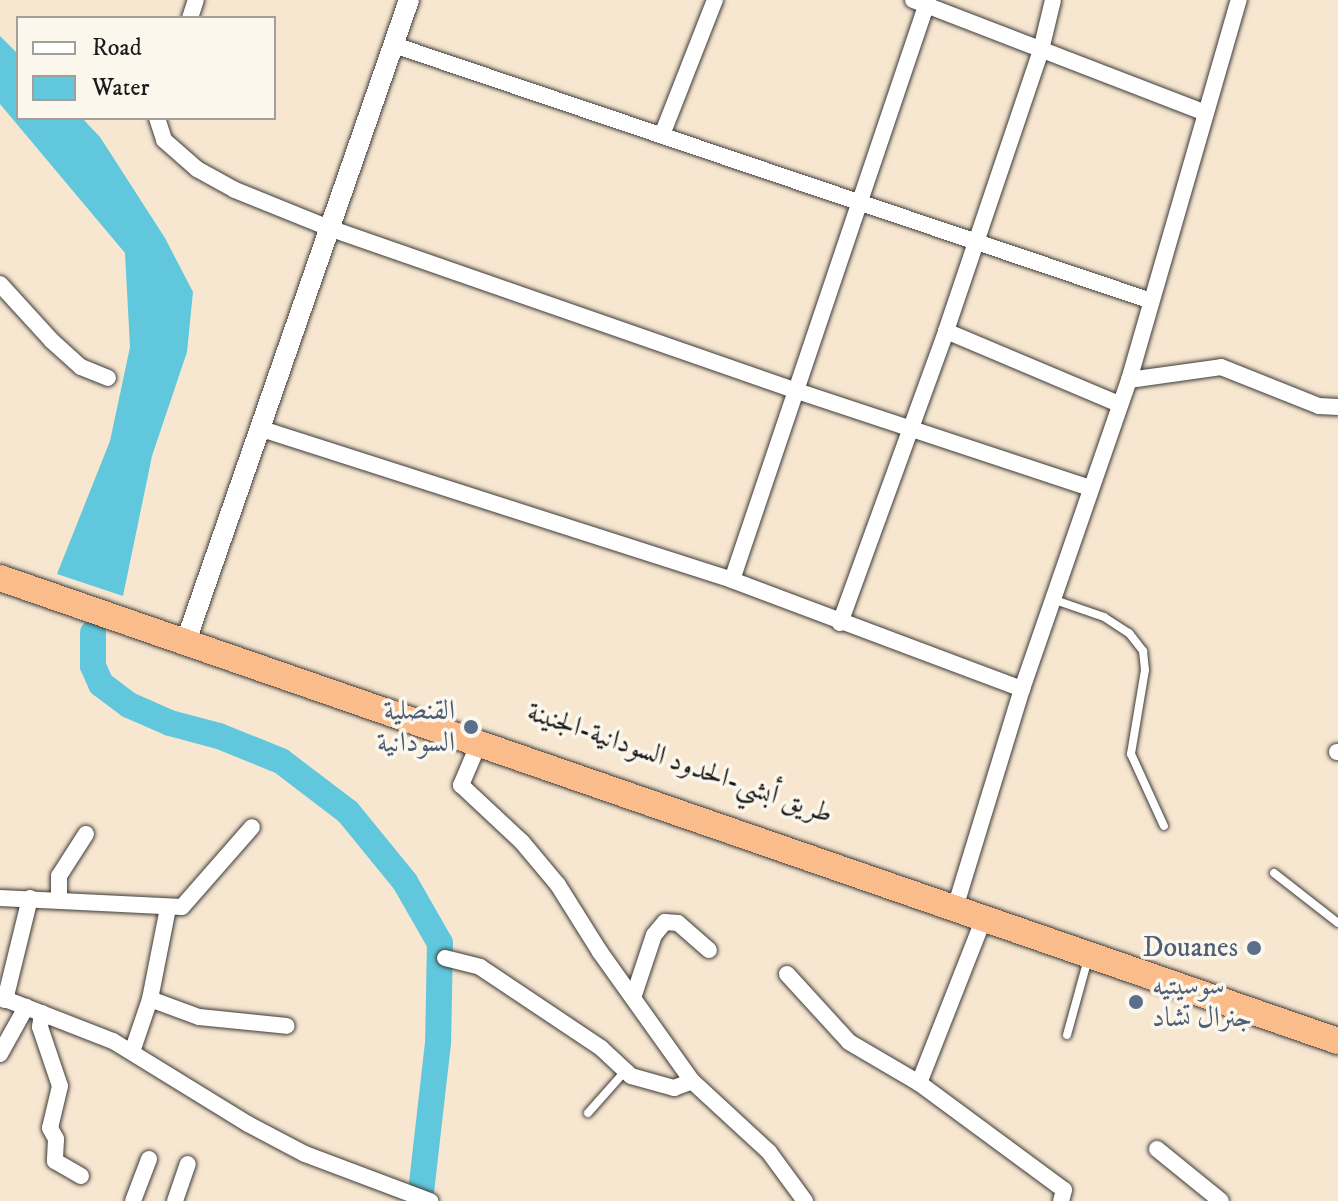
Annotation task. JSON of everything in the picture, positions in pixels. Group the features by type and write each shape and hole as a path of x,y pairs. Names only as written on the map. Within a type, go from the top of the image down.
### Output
{"highway":[{"name":"طريق أبشي-الحدود السودانية-الجنينة","path":"0,564 188,634 957,901 1338,1026"},
{"path":"0,578 188,634 479,743 626,786"},
{"path":"957,901 984,918 1338,1041"}],"street":[{"path":"188,634 409,0"},
{"path":"662,135 715,0"},
{"path":"840,623 946,331 1041,50 1053,0"},
{"path":"957,901 1022,689 1129,380 1204,112 1239,0"},
{"path":"732,580 922,2 1204,112"},
{"path":"394,45 1151,301"},
{"path":"158,120 164,140 197,169 235,190 329,228 794,390 1091,488"},
{"path":"0,284 52,341 81,367 108,378"},
{"path":"946,331 1119,404"},
{"path":"1129,380 1221,367 1319,406 1338,407"},
{"path":"262,429 732,580 1022,689"},
{"path":"479,743 461,785 522,842 558,885 692,1081 769,1152 805,1201"},
{"path":"0,898 182,907 252,827"},
{"path":"59,900 59,876 86,834"},
{"path":"30,898 3,999 132,1052 248,1124 305,1154 430,1201"},
{"path":"132,1052 150,999 168,908"},
{"path":"919,1083 984,918"},
{"path":"633,998 654,935 665,922 678,923 709,950"},
{"path":"445,958 480,967 601,1048 642,1080 674,1088 692,1081"},
{"path":"787,974 849,1042 919,1083 1064,1190 1061,1201"},
{"path":"150,999 199,1017 287,1026"},
{"path":"0,1054 26,1007"},
{"path":"42,1013 40,1027 60,1086 50,1128 56,1139 55,1161 81,1176"},
{"path":"1157,1149 1221,1201"},
{"path":"133,1201 149,1159"},
{"path":"175,1201 188,1164"}],"lane":[{"path":"1055,600 1104,617 1129,633 1143,651 1145,670 1131,754 1164,826"},
{"path":"1274,873 1338,923"},
{"path":"1067,1035 1089,954"},
{"path":"588,1113 626,1069"}],"water":[{"path":"0,36 16,52 16,120 84,120 100,137 165,238 193,292 187,352 152,456 123,596 57,574 110,441 130,347 125,253 0,104"}],"waterway":[{"path":"93,633 93,666 101,684 129,705 170,723 219,736 281,761 348,812 405,882 440,943 438,1043 420,1201"}],"place":[{"name":"القنصلية السودانية","path":"471,727"},
{"name":"Douanes","path":"1254,948"},
{"name":"سوسيتيه جنرال تشاد","path":"1136,1002"}]}
